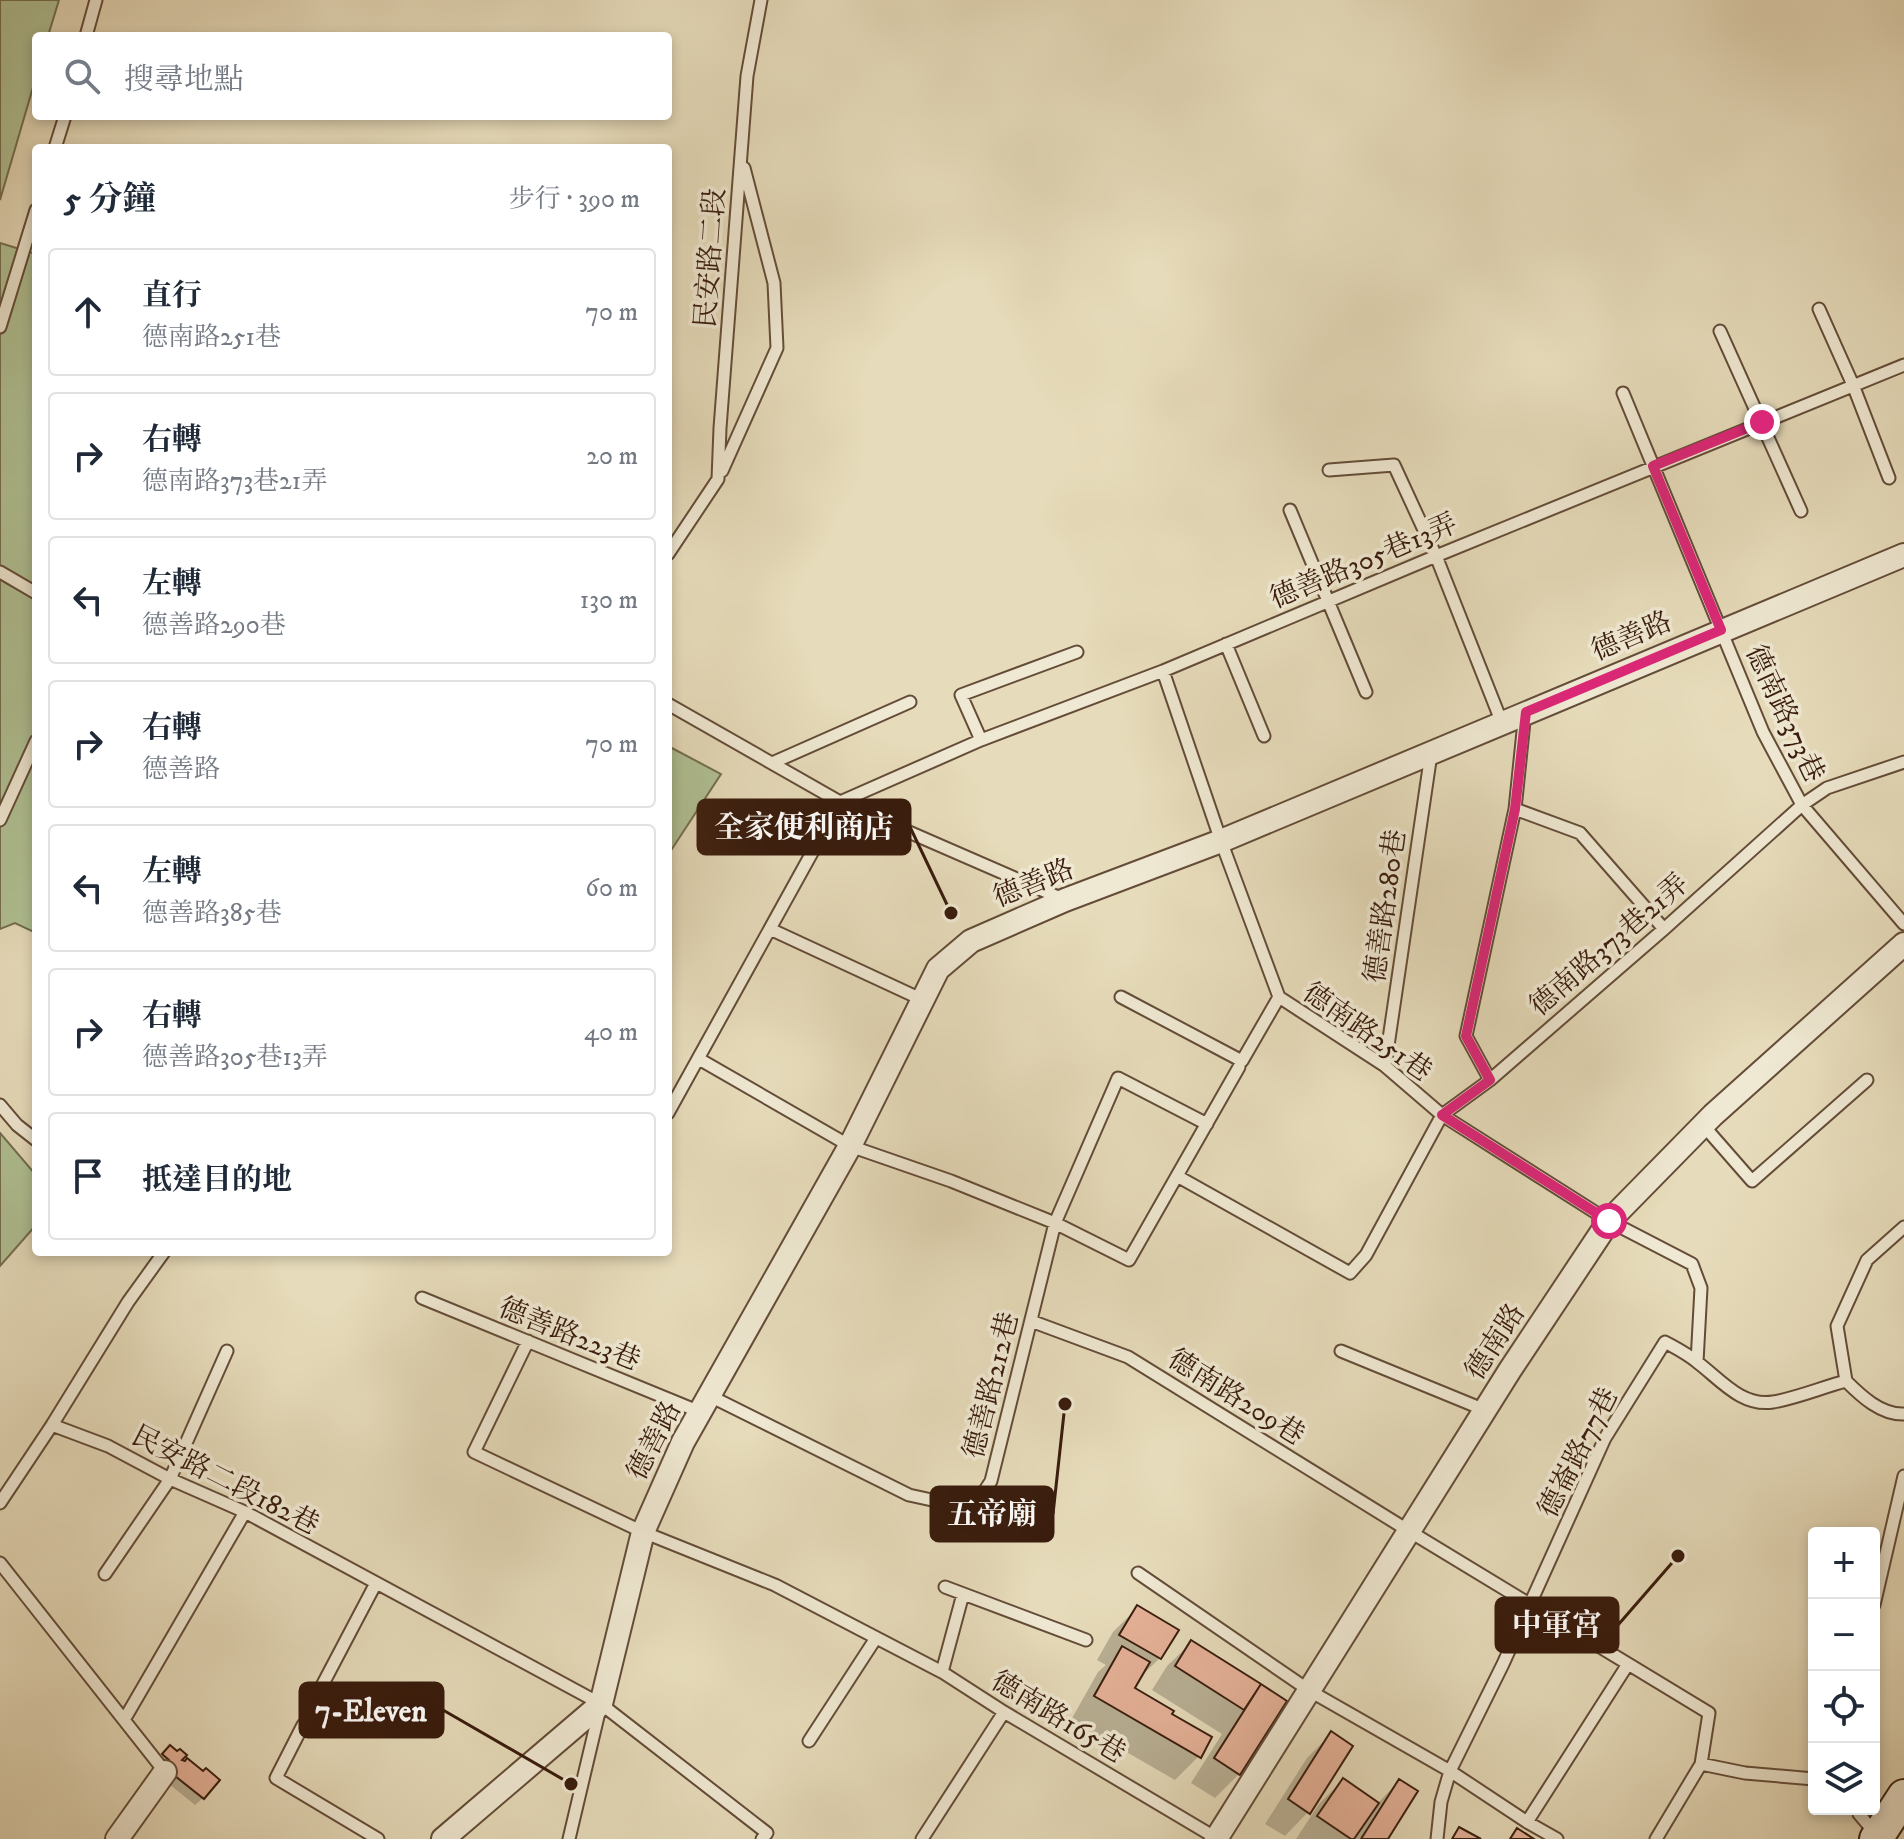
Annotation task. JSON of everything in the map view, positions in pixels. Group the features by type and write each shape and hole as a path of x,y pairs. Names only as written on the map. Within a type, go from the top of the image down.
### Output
{"street":[{"name":"德善路","path":"601,1704 643,1532 683,1442 850,1146 938,969 971,941 1065,900 1221,841 1904,555"},
{"name":"德南路","path":"1216,1838 1485,1410 1609,1221 1703,1125 1904,944"},
{"path":"443,1839 601,1704"},
{"path":"117,1839 165,1772"},
{"path":"1877,1838 1904,1796"}],"lane":[{"path":"87,32 96,0"},
{"name":"民安路二段","path":"718,479 747,76 761,0"},
{"path":"56,144 64,120"},
{"path":"672,548 718,479 777,348 774,283 741,157"},
{"path":"0,327 32,223"},
{"path":"1819,309 1889,478"},
{"path":"1720,331 1801,511"},
{"name":"德善路305巷13弄","path":"840,802 981,740 1163,671 1653,466 1904,365"},
{"name":"德南路373巷","path":"1623,393 1763,732 1802,805 1904,924"},
{"path":"1329,470 1394,465 1436,556 1502,723"},
{"path":"1290,510 1366,692"},
{"path":"0,572 32,591"},
{"path":"1226,644 1264,736"},
{"path":"981,740 961,695 1077,652"},
{"name":"德南路251巷","path":"1163,671 1279,997 1385,1066 1442,1115 1609,1221 1692,1264 1701,1288 1697,1362"},
{"path":"772,763 910,702"},
{"path":"672,706 840,802 1065,900"},
{"path":"1490,1080 1466,1036 1515,809 1526,712"},
{"path":"0,820 32,750"},
{"name":"德善路280巷","path":"1385,1066 1431,753"},
{"name":"德南路373巷21弄","path":"1442,1115 1490,1080 1802,805 1827,788 1904,762"},
{"path":"672,1106 840,802"},
{"path":"1515,809 1580,833 1664,929"},
{"path":"770,929 923,1000"},
{"path":"1121,997 1242,1061 1279,997"},
{"path":"699,1059 850,1146 951,1181 1055,1223 1129,1260 1239,1067"},
{"name":"德善路212巷","path":"705,1404 909,1495 973,1509 991,1481 1055,1223 1118,1078 1207,1124"},
{"path":"1703,1125 1752,1181 1867,1080"},
{"path":"0,1105 32,1137"},
{"path":"1177,1176 1350,1273 1366,1255 1442,1115"},
{"path":"1904,1227 1867,1260 1837,1326 1846,1381 1862,1397 1894,1415 1904,1414"},
{"path":"0,1503 4,1489 52,1425 128,1302 161,1256"},
{"name":"德善路223巷","path":"422,1298 528,1341 705,1404"},
{"name":"德南路209巷","path":"1031,1321 1128,1357 1709,1713 1701,1764"},
{"name":"德南路165巷","path":"528,1341 474,1452 643,1532 775,1585 942,1672 1216,1838"},
{"name":"德崙路77巷","path":"1437,1839 1441,1802 1450,1771 1503,1664 1605,1438 1665,1342 1697,1362 1737,1395 1755,1401 1771,1403 1846,1381"},
{"path":"105,1574 170,1479 227,1351"},
{"path":"1341,1351 1485,1410"},
{"name":"民安路二段182巷","path":"52,1425 108,1446 170,1479 245,1512 601,1704 767,1833 762,1839"},
{"path":"1875,1599 1904,1476"},
{"path":"124,1720 245,1512"},
{"path":"0,1563 165,1772"},
{"path":"1138,1573 1310,1691 1450,1771 1557,1839"},
{"path":"315,1699 376,1583"},
{"path":"945,1587 1086,1640"},
{"path":"942,1672 963,1594"},
{"path":"809,1741 876,1638"},
{"path":"1527,1822 1628,1664"},
{"name":"德善路","path":"569,1839 601,1704"},
{"path":"922,1839 1004,1712"},
{"path":"303,1725 276,1778 378,1839"},
{"path":"1656,1839 1701,1764 1745,1773 1808,1778"},
{"path":"1860,1815 1877,1838"}],"green space":[{"path":"0,0 59,0 49,32 32,32 32,91 0,200"},
{"path":"0,243 32,253 32,931 15,923 0,929"},
{"path":"672,748 721,774 672,849"},
{"path":"0,1133 32,1170 32,1230 0,1266"}],"building":[{"path":"1137,1605 1179,1630 1161,1659 1119,1635"},
{"path":"1191,1640 1261,1684 1244,1710 1175,1666"},
{"path":"1122,1646 1150,1662 1135,1688 1212,1737 1201,1758 1094,1696"},
{"path":"1261,1684 1287,1701 1240,1775 1214,1758"},
{"path":"1331,1731 1353,1746 1310,1814 1288,1799"},
{"path":"170,1745 187,1755 182,1760 187,1758 203,1771 206,1768 220,1780 204,1799 166,1765 169,1760 162,1754"},
{"path":"1343,1778 1379,1803 1354,1839 1317,1816"},
{"path":"1399,1779 1418,1791 1388,1839 1361,1839"},
{"path":"1459,1827 1481,1839 1452,1839"},
{"path":"1517,1828 1534,1839 1510,1839"}],"place":[{"name":"全家便利商店","path":"951,913"},
{"name":"五帝廟","path":"1065,1404"},
{"name":"中軍宮","path":"1678,1556"},
{"name":"7-Eleven","path":"571,1784"}],"route":[{"path":"1609,1221 1442,1115 1490,1080 1466,1036 1515,809 1526,712 1721,630 1653,466 1762,422"}]}
